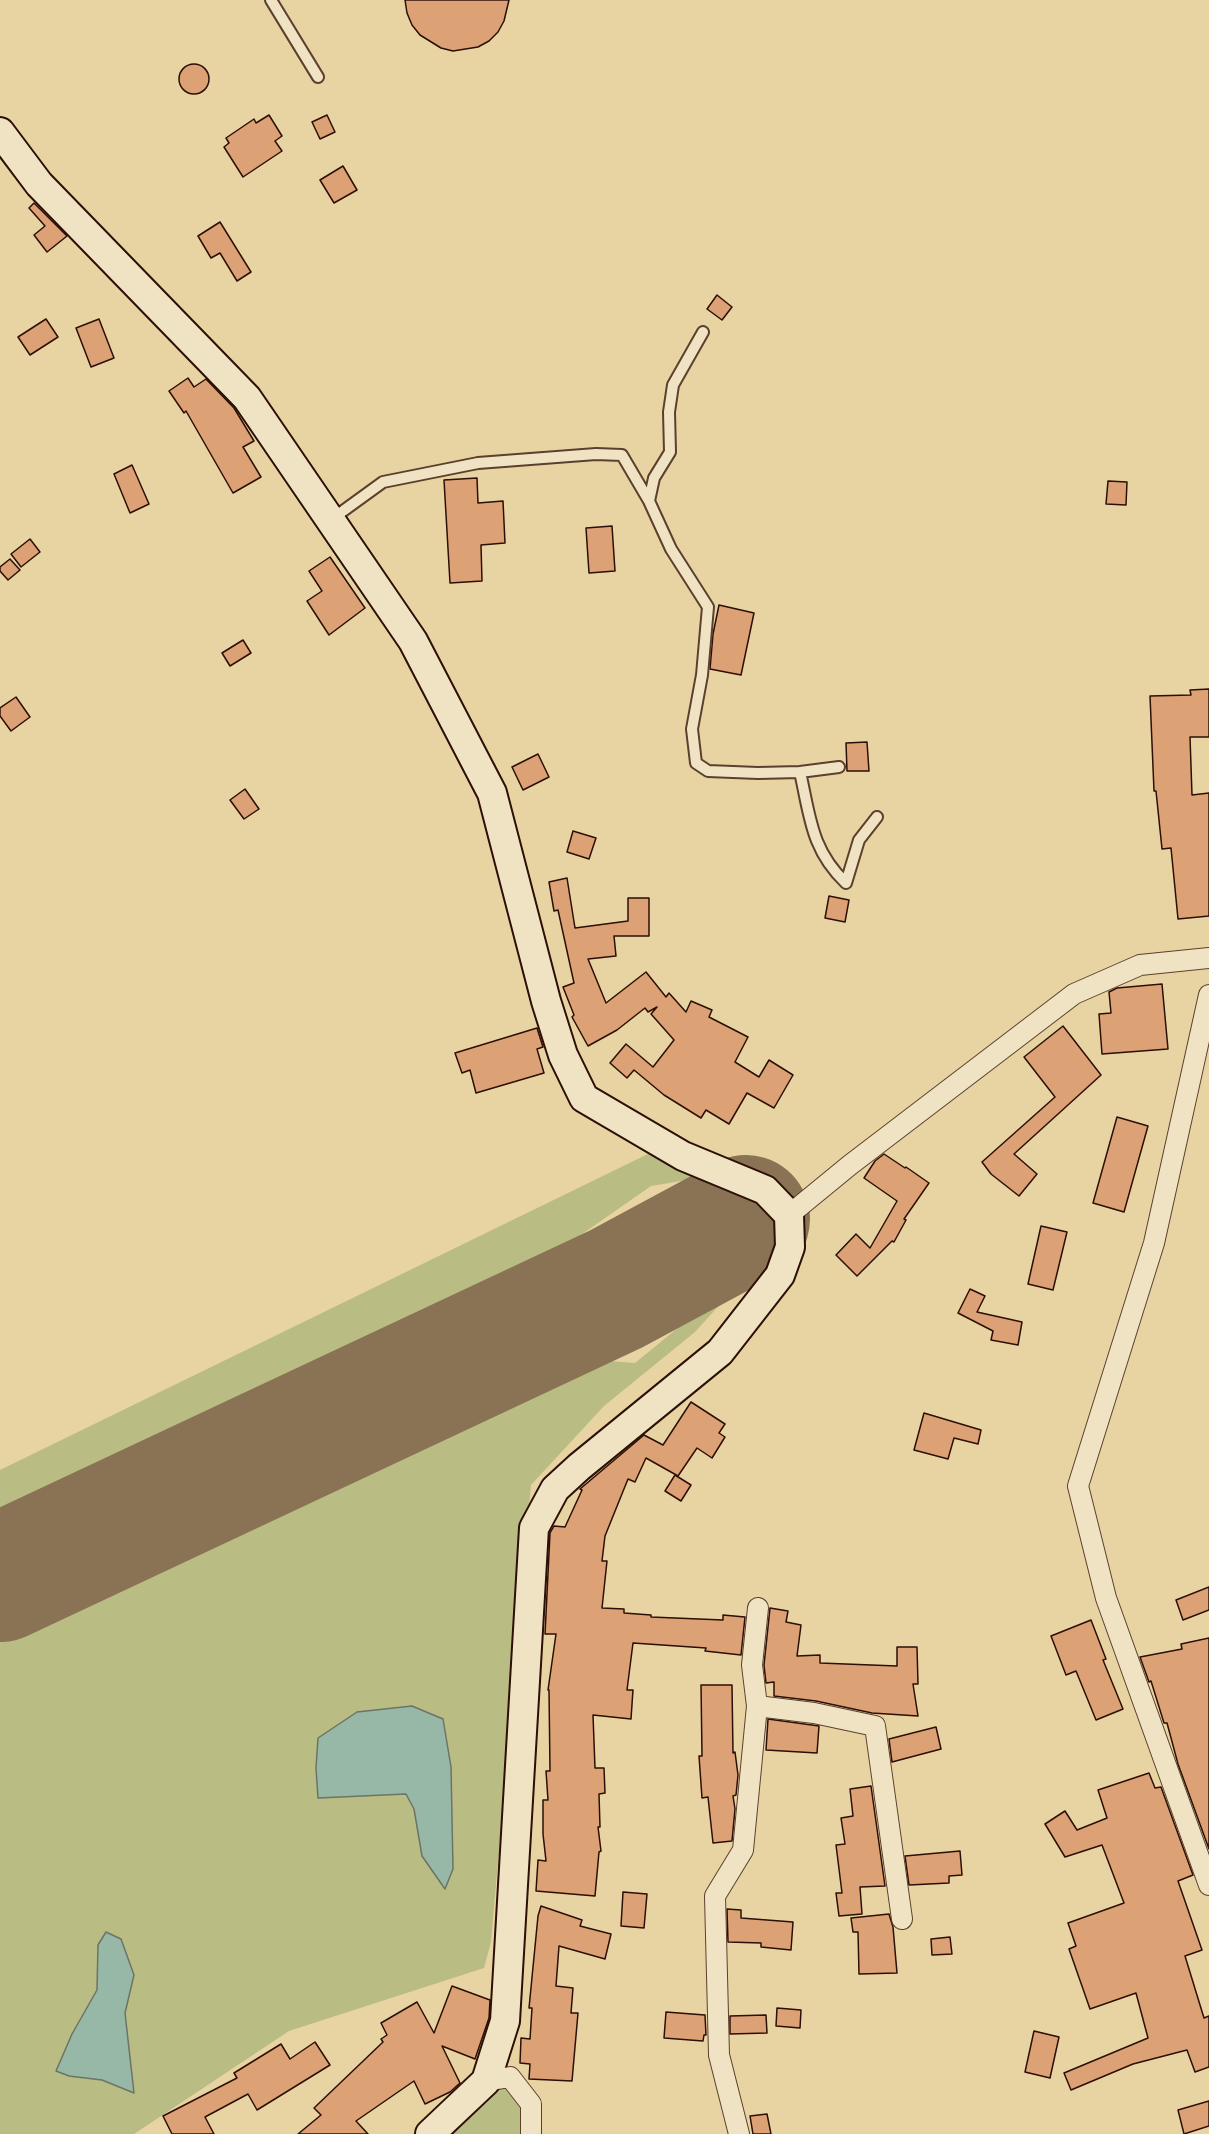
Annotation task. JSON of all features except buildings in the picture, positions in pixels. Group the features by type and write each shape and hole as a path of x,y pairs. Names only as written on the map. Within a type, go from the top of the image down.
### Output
{"main road":[{"path":"0,132 39,184 247,399 413,641 492,793 546,1001 563,1055 584,1098 683,1156 765,1190 789,1215 790,1247 780,1275 720,1352 555,1489 534,1528 505,2021 486,2081 430,2134"}],"street":[{"path":"789,1215 850,1165 1074,994 1140,965 1209,958"},
{"path":"1209,995 1154,1244 1078,1485 1106,1598 1209,1885"},
{"path":"740,2134 718,2055 715,1896 743,1850 757,1706 752,1665 758,1608"},
{"path":"757,1706 814,1713 875,1726 902,1919"},
{"path":"486,2081 510,2077 531,2104 531,2134"}],"lane":[{"path":"271,0 318,77"},
{"path":"649,501 654,478 670,452 669,412 673,385 703,332"},
{"path":"329,521 383,482 478,463 596,454 622,455 649,501 671,549 708,607 702,675 692,729 696,763 708,771 758,773 800,772 839,767"},
{"path":"800,772 816,844 834,872 846,883 859,840 877,817"}],"green space":[{"path":"652,1152 751,1192 760,1218 755,1255 734,1289 695,1332 604,1406 531,1485 491,1942 484,1968 289,2031 134,2134 0,2134 0,1620 545,1356 635,1363 723,1291 755,1237 750,1203 724,1190 687,1180 651,1186 512,1283 503,1295 0,1541 0,1470","holes":["443,1719 451,1767 453,1869 422,1856 414,1809 406,1794 318,1798 316,1768 318,1738","134,1975 125,2013 134,2092 102,2080 69,2076 72,2034 97,1990"]},
{"path":"510,2077 531,2104 531,2134 430,2134"}],"shaded area":[{"path":"412,1706 443,1719 451,1767 453,1869 445,1889 422,1856 414,1809 406,1794 318,1798 316,1768 318,1738 357,1712"},
{"path":"106,1932 121,1939 134,1975 125,2013 134,2093 102,2080 69,2076 56,2071 72,2034 97,1990 98,1945"}],"runway":[{"path":"0,1578 616,1289 746,1219"}]}
